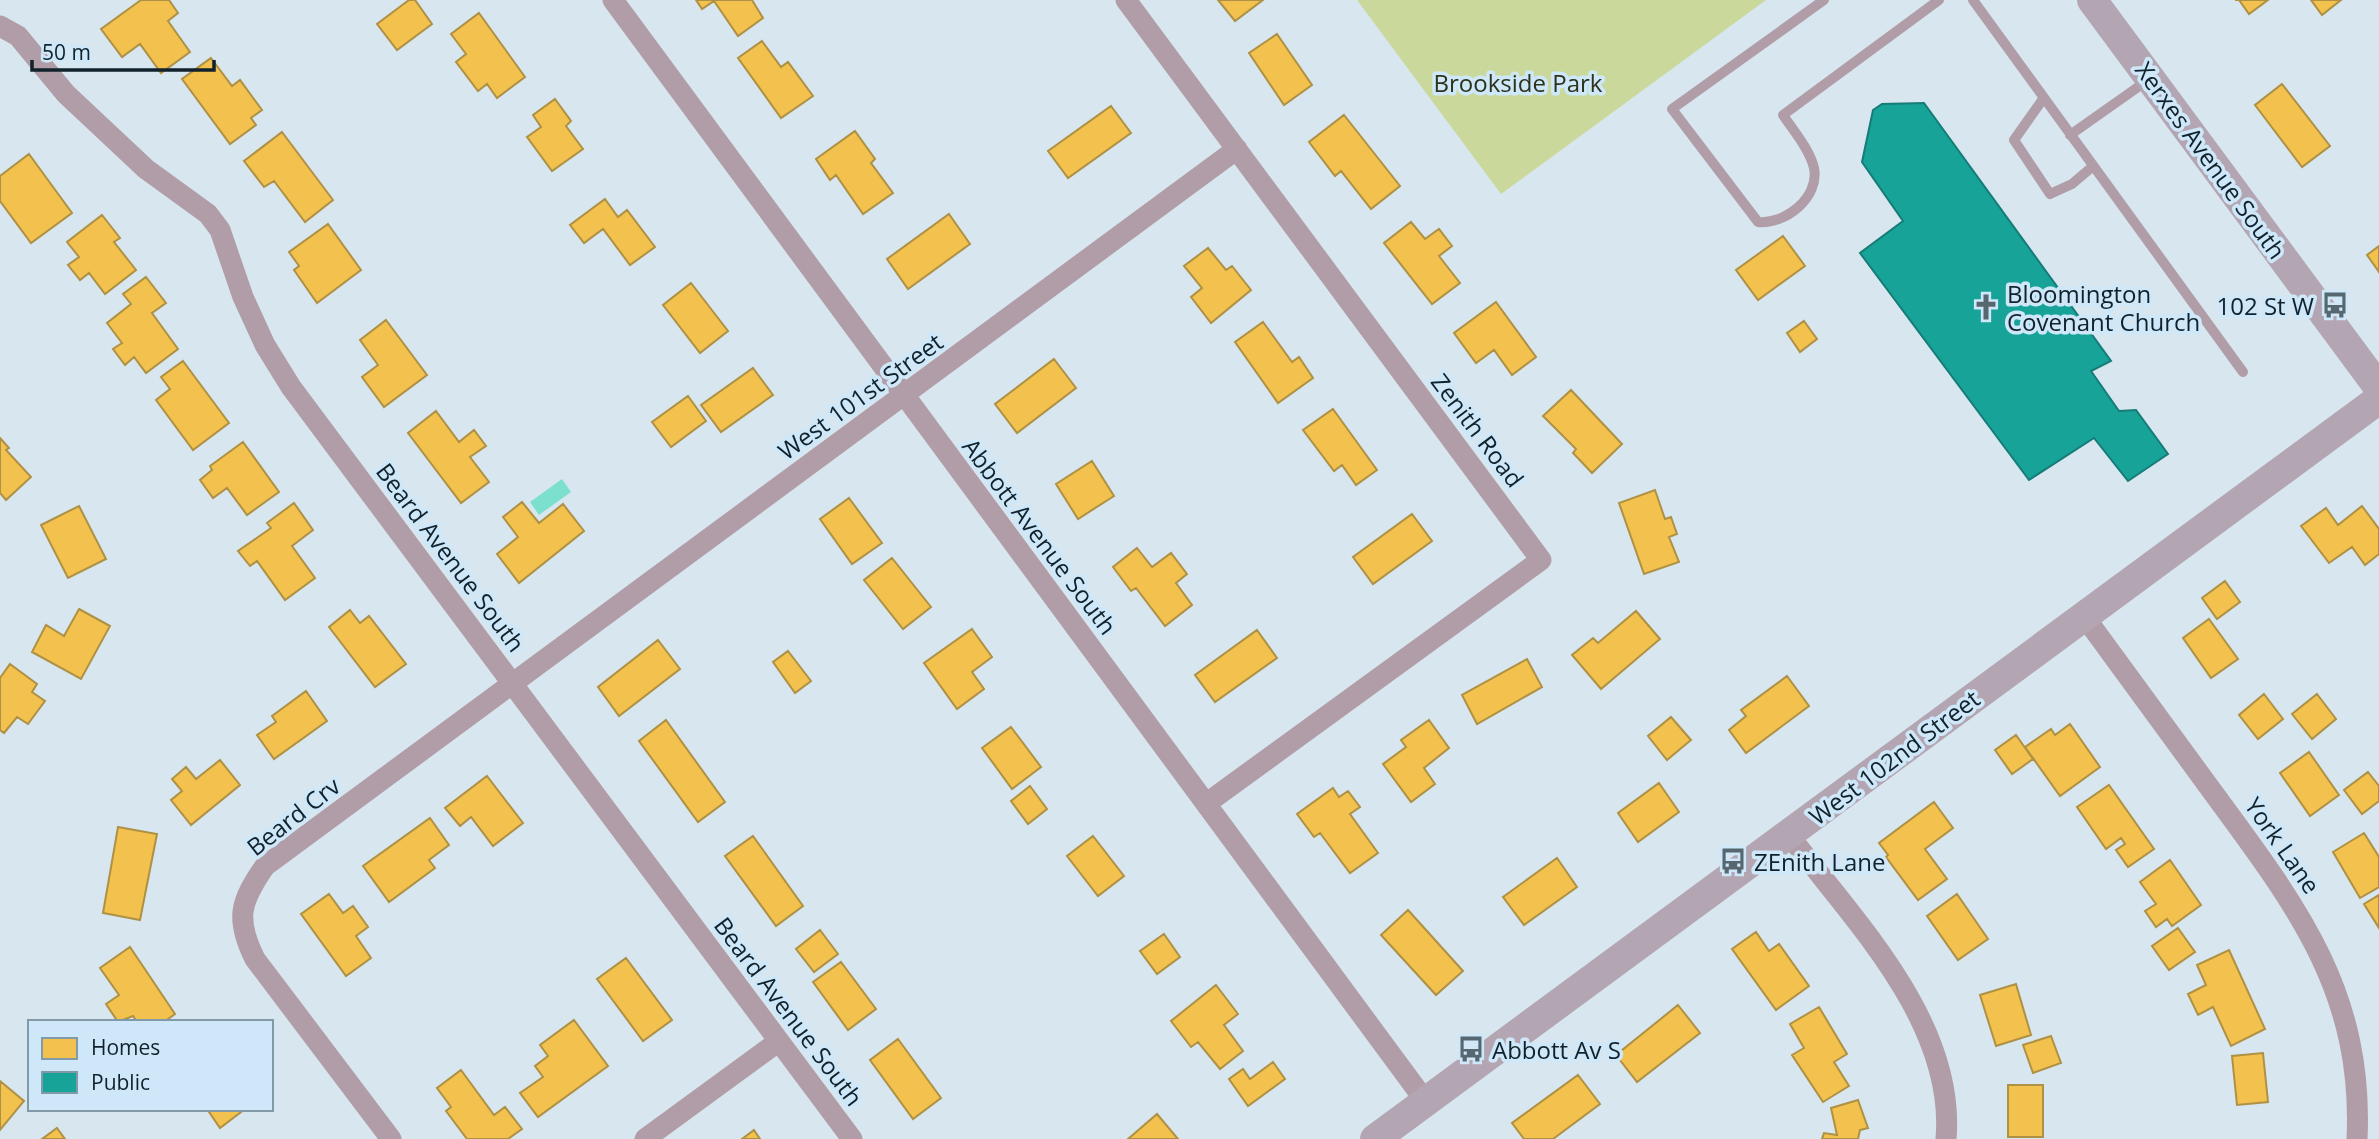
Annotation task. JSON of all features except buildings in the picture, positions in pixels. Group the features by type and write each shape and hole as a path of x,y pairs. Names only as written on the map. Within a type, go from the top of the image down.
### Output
{"street":[{"name":"Abbott Avenue South","path":"613,0 1426,1102"},
{"name":"Zenith Road","path":"1126,0 1541,560 1207,803"},
{"name":"Xerxes Avenue South","path":"2092,0 2379,388"},
{"name":"Beard Avenue South","path":"0,26 18,36 66,94 146,169 208,214 219,230 243,297 265,345 291,387 852,1139"},
{"name":"West 101st Street","path":"513,685 1237,149"},
{"name":"West 102nd Street","path":"1375,1139 2379,399"},
{"name":"York Lane","path":"2084,616 2276,879 2309,929 2334,986 2351,1044 2358,1105 2357,1139"},
{"name":"Beard Crv","path":"391,1139 255,959 243,937 241,911 250,887 265,866 513,685"},
{"path":"1789,835 1900,982 1925,1026 1942,1070 1948,1118 1946,1139"},
{"path":"645,1139 779,1041"}],"lane":[{"path":"1824,0 1672,109 1758,222 1772,223 1791,214 1811,191 1814,168 1783,115 1939,0"},
{"path":"1972,0 2243,372"},
{"path":"2070,135 2150,78"},
{"path":"2043,99 2014,140 2050,194 2072,184 2092,167"}],"green space":[{"name":"Brookside Park","path":"1357,0 1766,0 1501,194"}],"shaded area":[{"path":"562,479 571,492 539,515 530,502"}],"place":[{"name":"102 St W","path":"2335,305"},
{"name":"Bloomington Covenant Church","path":"1986,307"},
{"name":"ZEnith Lane","path":"1733,861"},
{"name":"Abbott Av S","path":"1471,1049"}]}
